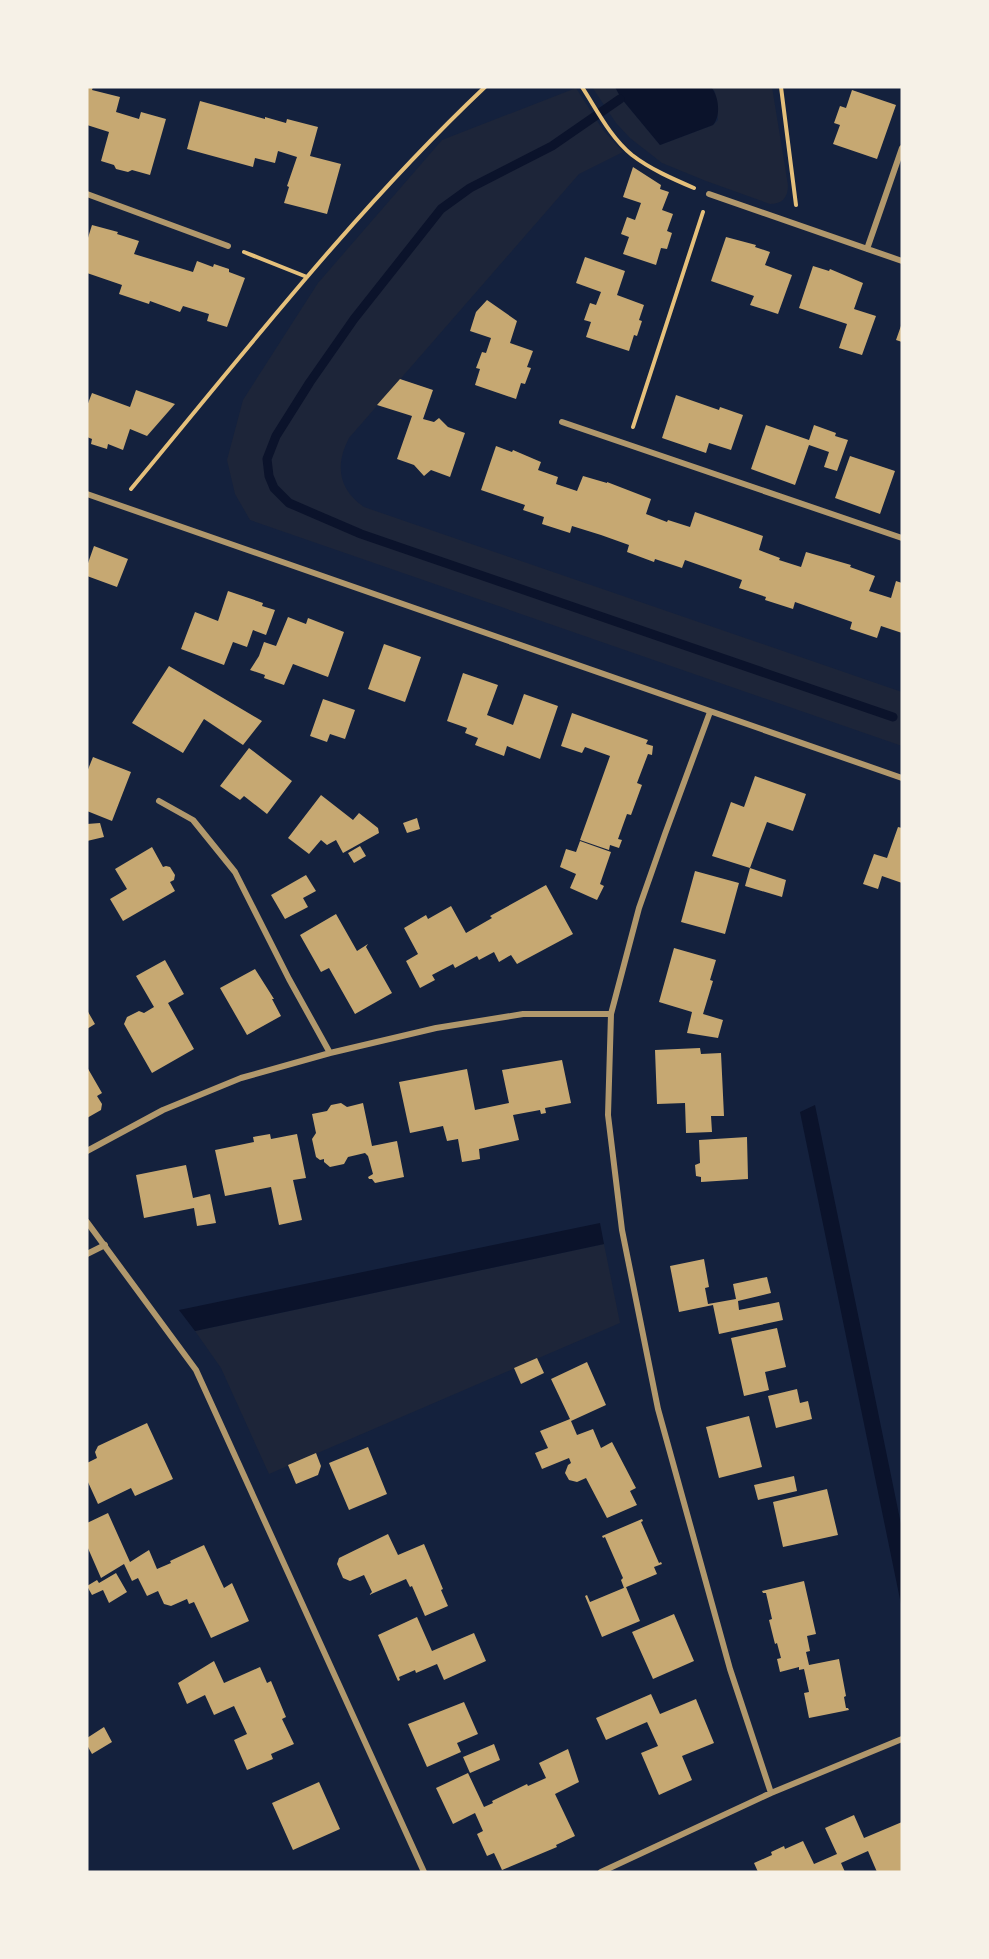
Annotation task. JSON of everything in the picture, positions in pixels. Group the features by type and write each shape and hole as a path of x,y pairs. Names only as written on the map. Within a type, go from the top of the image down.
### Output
{"street":[{"path":"867,249 902,148"},
{"path":"87,194 228,246"},
{"path":"709,194 902,261"},
{"path":"562,422 902,538"},
{"path":"87,494 902,778"},
{"path":"710,712 639,908 610,1014 608,1115 622,1230 658,1409 730,1670 771,1793"},
{"path":"159,801 193,820 236,872 289,979 330,1053"},
{"path":"87,1151 163,1110 241,1078 330,1053 436,1028 523,1014 610,1014"},
{"path":"87,1222 196,1370 424,1872"},
{"path":"87,1254 105,1245"},
{"path":"601,1872 771,1793 902,1739"}],"path":[{"path":"117,506 307,277 438,131 485,87"},
{"path":"582,87 611,133 632,155 669,178 709,194 627,445"},
{"path":"781,87 799,225"},
{"path":"228,246 307,277"}],"shaded area":[{"path":"592,87 615,87 621,98 660,145 713,125 718,120 715,92 711,87 772,87 788,185 785,197 778,203 770,204 662,163 630,138 616,123"},
{"path":"615,87 711,87 717,101 716,121 713,125 660,145 621,98"},
{"path":"576,88 603,130 623,152 579,174 349,438 341,467 344,484 355,500 364,507 902,692 902,746 250,520 235,494 227,460 243,400 318,283 442,140"},
{"path":"815,1105 902,1529 902,1609 800,1112"},
{"path":"600,1223 604,1244 195,1331 179,1310"},
{"path":"604,1244 620,1323 269,1474 221,1368 195,1331"}],"building":[{"path":"87,87 120,97 116,112 139,119 141,112 166,119 150,175 116,169 114,165 101,161 109,132 87,125"},
{"path":"852,90 896,105 877,159 833,144 840,125 834,123 840,106 846,108"},
{"path":"200,101 265,119 265,117 286,123 287,119 318,127 310,156 341,164 327,214 284,203 297,157 278,151 275,163 255,158 253,167 187,149"},
{"path":"633,167 661,185 660,189 669,192 662,210 673,214 667,231 672,233 667,249 661,248 656,265 623,254 629,237 621,234 627,217 635,220 641,203 623,197"},
{"path":"92,225 139,241 134,254 193,272 197,261 213,267 214,264 245,278 227,327 207,321 209,314 183,306 180,312 150,301 149,304 119,294 122,285 87,273 87,241"},
{"path":"726,237 756,245 755,247 770,252 765,265 792,275 778,314 750,305 754,296 711,281"},
{"path":"585,257 625,271 617,295 644,305 639,320 642,321 629,351 586,337 591,322 584,320 590,303 596,305 601,292 576,283"},
{"path":"813,266 829,271 830,269 863,283 854,309 876,316 862,355 839,348 847,324 799,308"},
{"path":"487,300 517,321 510,343 533,351 527,367 531,368 525,384 521,383 516,399 475,385 480,369 476,368 482,352 486,353 491,338 470,331 476,312"},
{"path":"902,323 902,342 896,340"},
{"path":"400,379 433,390 423,419 434,422 439,418 448,427 465,433 450,477 431,470 424,476 414,465 397,459 412,416 377,405"},
{"path":"136,390 175,404 147,436 130,429 123,450 108,444 107,449 91,444 92,439 87,437 87,406 92,393 130,407"},
{"path":"676,395 719,410 720,407 743,415 731,450 709,443 706,453 662,438"},
{"path":"766,425 809,440 814,425 848,440 837,471 824,467 829,452 809,445 795,485 751,469"},
{"path":"496,446 512,452 513,450 541,462 538,470 558,477 556,484 577,491 583,476 607,482 651,499 646,514 667,522 668,520 690,527 695,512 763,536 759,550 780,558 779,560 801,567 806,552 851,565 850,567 875,576 869,591 891,598 896,581 902,583 902,633 881,626 877,638 850,629 852,622 795,602 793,609 765,600 766,597 739,588 742,580 685,560 682,568 655,559 654,562 627,552 629,545 601,535 572,526 570,533 542,524 544,517 523,510 525,505 481,490"},
{"path":"850,456 895,471 880,514 835,498"},
{"path":"94,546 128,559 117,587 87,576 87,566"},
{"path":"228,591 263,603 262,606 275,610 266,635 253,630 247,647 233,642 224,665 181,649 195,612 218,621"},
{"path":"288,617 306,624 308,618 344,632 328,677 293,664 284,685 250,670 264,642 276,646"},
{"path":"384,644 421,657 405,702 368,689"},
{"path":"169,666 262,721 243,745 204,719 183,753 132,723"},
{"path":"463,673 498,685 487,715 513,725 524,694 558,706 540,759 507,746 504,756 475,745 478,738 465,733 467,728 447,721"},
{"path":"323,699 355,710 345,739 330,734 327,742 310,736"},
{"path":"572,713 648,740 646,744 653,746 652,755 648,754 637,783 642,785 631,815 627,814 618,839 622,840 619,848 610,845 609,850 580,840 610,756 585,747 582,753 561,746"},
{"path":"249,748 292,781 267,814 244,796 240,800 220,786"},
{"path":"93,757 131,772 112,821 87,811 87,772"},
{"path":"755,776 806,794 793,831 767,822 750,868 712,856 731,802 744,807"},
{"path":"321,795 353,820 359,813 378,828 379,833 343,853 336,840 327,845 321,840 309,854 288,838"},
{"path":"417,818 420,829 407,833 403,823"},
{"path":"100,823 104,837 87,841 87,824"},
{"path":"898,827 902,828 902,883 882,876 878,889 863,884 874,854 887,858"},
{"path":"580,841 611,852 600,884 604,886 597,900 570,888 576,874 560,867 566,849 576,852"},
{"path":"360,846 366,856 354,863 348,853"},
{"path":"152,847 163,867 170,867 175,875 174,880 170,882 175,891 123,921 110,899 127,889 115,869"},
{"path":"750,868 786,880 782,897 745,886"},
{"path":"695,871 739,883 725,934 681,922"},
{"path":"306,875 316,891 303,898 308,907 285,919 271,895"},
{"path":"546,885 573,934 517,964 511,955 499,962 494,952 479,960 477,956 455,968 453,964 432,975 435,980 420,988 406,961 418,954 404,928 426,915 428,919 451,906 466,933 492,918 490,916"},
{"path":"336,914 357,951 368,944 366,947 392,993 355,1014 329,968 321,972 300,935"},
{"path":"674,948 716,960 710,980 713,981 703,1014 723,1020 718,1038 687,1033 692,1012 659,1002"},
{"path":"165,960 184,994 168,1003 194,1049 152,1073 124,1024 127,1017 139,1011 144,1013 154,1007 136,976"},
{"path":"255,969 274,999 272,999 281,1016 247,1035 220,988"},
{"path":"87,1010 95,1024 87,1029"},
{"path":"700,1048 701,1054 721,1053 724,1116 711,1116 712,1132 686,1133 685,1103 657,1104 655,1050"},
{"path":"562,1060 571,1103 545,1108 546,1113 541,1114 540,1110 513,1115 519,1140 479,1149 480,1159 462,1162 458,1139 447,1141 443,1126 410,1133 399,1082 467,1069 475,1110 509,1103 502,1070"},
{"path":"87,1067 102,1093 97,1096 102,1104 101,1110 87,1118"},
{"path":"341,1103 347,1107 363,1103 372,1146 397,1141 404,1177 375,1183 368,1177 373,1174 365,1153 348,1157 344,1164 330,1167 324,1159 320,1160 316,1157 312,1139 316,1133 312,1114 327,1111 331,1105"},
{"path":"270,1134 271,1139 297,1134 306,1178 293,1180 302,1220 279,1225 271,1187 225,1196 215,1150 254,1142 253,1137"},
{"path":"747,1137 748,1179 701,1182 701,1177 696,1176 695,1165 700,1163 699,1140"},
{"path":"186,1165 193,1198 210,1194 216,1223 197,1226 194,1208 144,1218 136,1175"},
{"path":"704,1259 709,1287 705,1288 708,1304 736,1299 733,1284 767,1277 771,1293 738,1301 739,1310 779,1302 783,1320 719,1334 713,1305 679,1312 670,1266"},
{"path":"777,1328 786,1367 765,1372 769,1390 744,1396 731,1338"},
{"path":"537,1358 544,1373 521,1384 514,1368"},
{"path":"587,1362 606,1405 571,1421 577,1435 593,1429 601,1448 612,1442 636,1488 630,1491 637,1505 607,1518 586,1478 577,1482 569,1480 565,1473 571,1463 569,1458 542,1469 535,1453 548,1448 540,1431 570,1419 551,1379"},
{"path":"797,1389 800,1403 808,1401 812,1419 776,1428 768,1396"},
{"path":"749,1416 762,1467 719,1478 706,1427"},
{"path":"147,1423 173,1479 135,1496 131,1488 98,1504 87,1480 87,1463 97,1458 95,1452 98,1446"},
{"path":"368,1447 387,1494 349,1510 329,1463"},
{"path":"316,1453 321,1466 318,1475 296,1484 288,1465"},
{"path":"794,1476 797,1491 758,1500 754,1485"},
{"path":"827,1489 838,1535 783,1547 773,1502"},
{"path":"108,1513 130,1562 149,1550 157,1569 204,1545 224,1588 232,1583 249,1621 211,1638 194,1602 189,1604 187,1599 171,1606 164,1604 158,1591 147,1596 138,1578 132,1581 124,1564 101,1578 87,1546 87,1523"},
{"path":"642,1519 641,1522 659,1563 662,1564 654,1567 657,1574 624,1588 621,1580 623,1578 605,1537 602,1536"},
{"path":"388,1534 398,1555 424,1544 448,1606 425,1616 412,1586 410,1587 406,1579 369,1595 372,1592 364,1575 350,1581 343,1578 337,1564 339,1558"},
{"path":"116,1573 127,1592 109,1603 103,1590 92,1595 87,1586 97,1580 99,1583"},
{"path":"804,1581 816,1634 807,1636 810,1651 806,1652 809,1665 839,1659 846,1708 849,1710 809,1718 804,1693 809,1692 804,1669 799,1670 799,1667 780,1672 777,1659 781,1658 769,1620 772,1619 766,1593 762,1591"},
{"path":"626,1587 640,1621 602,1637 585,1596 587,1595 590,1602"},
{"path":"674,1614 694,1661 653,1679 632,1632"},
{"path":"417,1617 432,1651 474,1633 486,1661 444,1680 437,1664 416,1673 415,1670 399,1677 398,1681 378,1635"},
{"path":"214,1661 224,1683 260,1667 267,1683 271,1681 286,1717 282,1719 294,1744 271,1754 273,1759 247,1770 234,1740 247,1734 234,1706 214,1715 205,1695 187,1704 178,1683"},
{"path":"651,1694 660,1714 696,1699 714,1743 682,1756 692,1780 659,1795 641,1753 658,1746 647,1722 606,1740 596,1718"},
{"path":"464,1702 478,1734 457,1743 461,1752 427,1767 408,1724"},
{"path":"104,1727 112,1742 92,1754 87,1745 87,1738"},
{"path":"494,1744 500,1760 470,1773 463,1757"},
{"path":"568,1749 579,1782 555,1794 575,1836 556,1845 557,1847 502,1870 494,1853 487,1856 477,1834 483,1831 475,1813 453,1824 436,1788 468,1773 484,1807 527,1784 528,1786 546,1778 539,1763"},
{"path":"319,1782 340,1829 293,1850 272,1803"},
{"path":"854,1815 864,1838 902,1822 902,1872 877,1872 868,1851 841,1863 845,1872 758,1872 754,1863 772,1855 771,1852 784,1846 785,1849 803,1841 814,1864 837,1854 825,1828"}],"waterway":[{"path":"620,99 552,146 470,188 441,209 354,319 276,436 267,459 269,476 274,488 289,503 361,534 893,717"}]}
